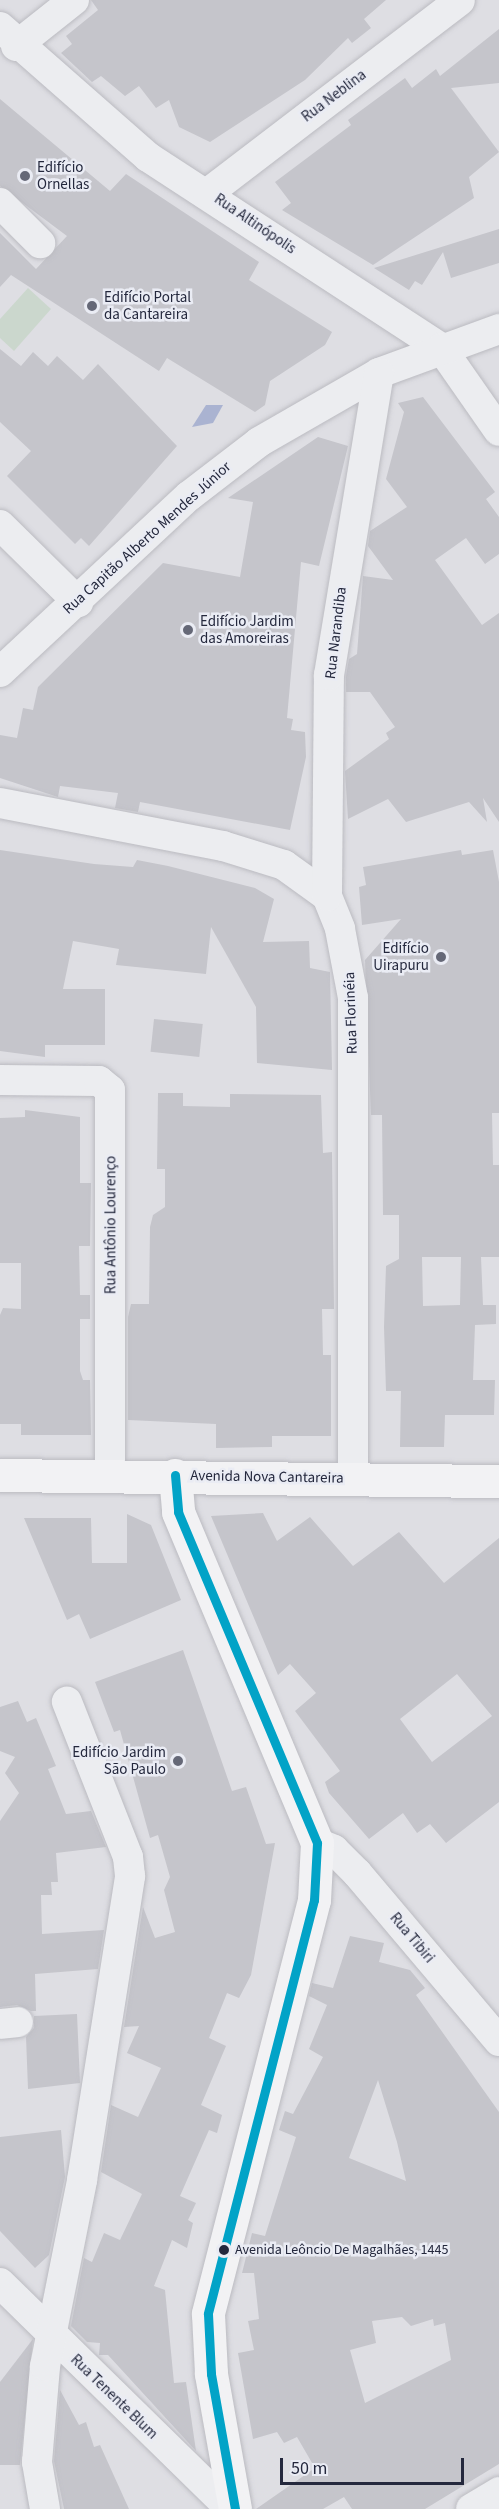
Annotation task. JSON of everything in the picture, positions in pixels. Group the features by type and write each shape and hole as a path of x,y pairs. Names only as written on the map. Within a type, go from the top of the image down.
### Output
{"main road":[{"name":"Avenida Nova Cantareira","path":"0,1475 110,1474 499,1480"},
{"path":"175,1475 178,1512 317,1843 314,1900 208,2314 211,2374 233,2509"}],"street":[{"path":"8,36 74,0"},
{"name":"Rua Neblina","path":"208,193 460,0"},
{"name":"Rua Altinópolis","path":"8,36 148,157 208,193 441,348 499,430"},
{"path":"0,203 40,243"},
{"name":"Rua Capitão Alberto Mendes Júnior","path":"0,672 231,461 379,373 499,328"},
{"name":"Rua Narandiba","path":"327,896 329,675 379,373"},
{"path":"0,525 78,602"},
{"path":"0,803 223,846 284,865 327,896"},
{"name":"Rua Florinéia","path":"327,896 340,929 353,998 353,1479"},
{"name":"Rua Antônio Lourenço","path":"0,1080 99,1081 110,1090 110,1474"},
{"path":"45,2509 37,2462 50,2336 82,2180 130,1876 128,1857 67,1702"},
{"name":"Rua Tibiri","path":"317,1843 334,1850 357,1873 499,2041"},
{"name":"Rua Tenente Blum","path":"0,2283 50,2336 233,2509"},
{"path":"471,2509 498,2497"}],"shaded area":[{"path":"28,288 51,309 14,351 0,338 0,319"}],"water":[{"path":"206,405 223,405 213,423 192,427"}],"building":[{"path":"91,0 386,0 364,19 371,28 352,43 348,38 305,80 210,142 179,127 169,100 156,108 139,86 125,96 101,76 92,82 61,53 72,44 66,36 98,10"},
{"path":"499,29 499,83 451,88 499,152 469,177 474,198 373,265 282,210 291,203 275,182 351,125 348,120 405,78 412,88 436,69 440,76"},
{"path":"0,99 110,191 126,174 259,262 249,280 332,332 325,345 270,381 265,405 255,412 167,358 159,371 11,275 0,287 0,233 36,269 67,236 0,186"},
{"path":"499,229 499,263 451,278 443,252 422,285 415,281 409,290 374,268"},
{"path":"0,349 21,366 33,352 48,366 57,356 83,380 98,364 177,446 89,546 81,538 75,544 7,476 31,451 0,422"},
{"path":"423,397 495,492 486,499 499,517 499,554 485,564 466,538 435,560 482,625 499,613 499,822 483,798 487,822 469,802 406,822 388,799 348,819 345,771 389,739 386,733 395,727 370,692 346,692 346,676 349,659 357,654 363,576 393,580 368,546 370,531 407,507 386,479 404,412 398,403"},
{"path":"318,437 348,446 319,566 301,562 287,718 293,719 291,730 305,732 306,757 290,830 140,802 138,812 115,808 118,793 60,786 58,797 0,778 0,735 17,738 23,708 33,710 38,687 163,563 240,577 253,502 228,498"},
{"path":"0,850 94,864 133,867 137,860 255,888 274,899 263,942 309,941 310,968 330,972 332,1070 257,1063 256,1007 211,927 206,974 116,965 119,949 73,941 63,989 105,989 105,1045 45,1045 45,1057 0,1051"},
{"path":"461,850 462,855 493,850 499,882 499,1113 492,1113 493,1165 499,1165 499,1257 481,1257 483,1305 496,1305 496,1324 475,1325 473,1380 495,1380 494,1415 445,1415 444,1447 400,1447 401,1391 386,1391 384,1327 386,1266 399,1259 399,1215 383,1215 382,1115 371,1115 365,960 401,919 362,925 359,887 366,885 363,867","holes":["422,1257 461,1257 460,1305 423,1306"]},
{"path":"154,1019 203,1024 199,1057 151,1052"},
{"path":"158,1093 183,1093 183,1106 230,1107 230,1094 321,1095 323,1153 332,1152 334,1309 322,1309 323,1355 331,1355 331,1436 272,1436 272,1447 216,1448 216,1424 128,1420 128,1317 131,1304 149,1304 150,1227 153,1215 165,1207 165,1169 157,1169"},
{"path":"25,1110 80,1117 80,1183 91,1183 90,1246 79,1246 80,1295 90,1295 90,1319 80,1319 80,1371 83,1380 90,1380 91,1435 21,1435 21,1424 0,1424 0,1315 3,1308 21,1309 21,1263 0,1263 0,1118 25,1117"},
{"path":"263,1513 277,1541 310,1517 353,1566 399,1532 444,1583 499,1538 499,1802 446,1843 430,1824 417,1833 403,1813 369,1839 329,1793 325,1782 340,1771 295,1711 316,1693 290,1664 278,1675 211,1516","holes":["457,1674 492,1716 432,1762 400,1719"]},
{"path":"127,1514 151,1525 181,1600 90,1639 79,1614 67,1620 24,1518 91,1518 92,1563 127,1563"},
{"path":"183,1650 232,1791 246,1787 266,1844 275,1843 251,1975 239,1998 227,1993 209,2038 226,2046 201,2105 222,2115 217,2133 209,2130 180,2196 196,2203 188,2220 193,2223 187,2248 172,2240 154,2286 165,2290 174,2383 186,2382 196,2451 108,2355 99,2355 100,2343 87,2342 71,2326 84,2258 92,2262 104,2233 120,2240 142,2194 101,2172 111,2105 138,2117 161,2068 127,2053 139,2026 124,2027 143,1907 155,1938 175,1932 164,1890 170,1877 158,1835 150,1838 120,1730 114,1732 95,1682"},
{"path":"18,1701 27,1722 36,1718 56,1766 48,1769 66,1814 91,1811 106,1847 56,1853 58,1882 51,1882 52,1895 41,1895 42,1934 104,1930 98,1969 35,1974 36,2011 17,2005 0,2007 0,1821 19,1793 5,1773 15,1757 0,1751 0,1707"},
{"path":"350,1936 384,1943 379,1962 410,1970 425,1988 416,1995 499,2112 499,2464 425,2509 352,2509 344,2497 323,2509 256,2509 315,2468 297,2437 284,2443 277,2432 253,2439 238,2353 254,2350 248,2321 259,2319 254,2273 242,2273 252,2233 265,2236 296,2137 279,2130 285,2111 293,2114 323,2057 309,2049 327,2005 309,1996 312,1983 333,1988","holes":["378,2080 397,2142 406,2181 349,2158","402,2317 411,2326 433,2319 434,2326 445,2323 451,2360 365,2403 350,2350 376,2343 372,2321"]},
{"path":"77,2014 80,2083 28,2089 26,2037 34,2028 34,2016"},
{"path":"61,2130 65,2177 49,2255 35,2268 0,2231 0,2137"},
{"path":"33,2339 20,2465 0,2465 0,2382"},
{"path":"60,2390 79,2425 86,2422 94,2447 100,2445 129,2509 64,2509 54,2461"}],"transit line":[{"path":"175,1475 178,1512 317,1843 314,1900 208,2314 211,2374 235,2509"}],"place":[{"name":"Edifício Ornellas","path":"25,176"},
{"name":"Edifício Portal da Cantareira","path":"92,306"},
{"name":"Edifício Jardim das Amoreiras","path":"188,630"},
{"name":"Edifício Uirapuru","path":"441,957"},
{"name":"Edifício Jardim São Paulo","path":"178,1761"},
{"name":"Avenida Leôncio De Magalhães, 1445","path":"224,2250"}]}
